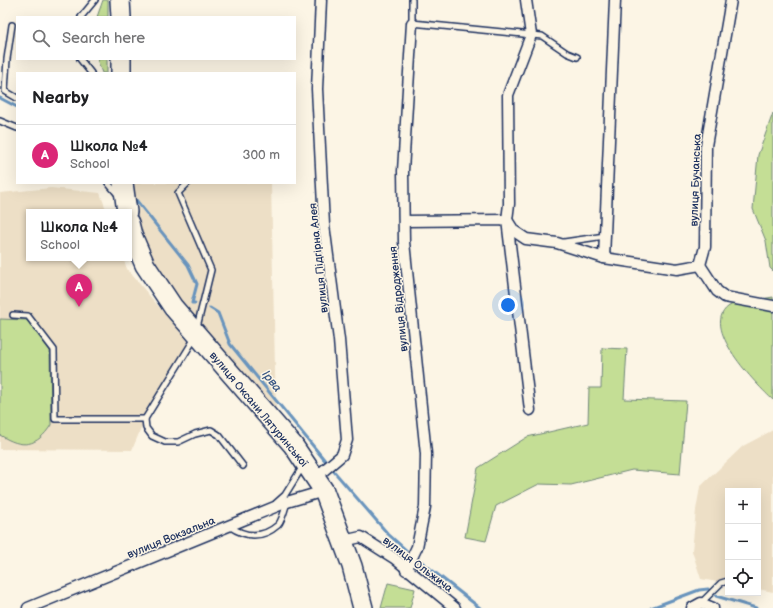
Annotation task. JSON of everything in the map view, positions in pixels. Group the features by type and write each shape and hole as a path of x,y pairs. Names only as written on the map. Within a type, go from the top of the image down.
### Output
{"highway":[{"path":"120,0 121,16"},
{"path":"121,60 121,72"},
{"path":"123,184 126,208"},
{"name":"вулиця Оксани Лятуринської","path":"132,235 145,265 173,307 293,445 315,477 343,541 352,566 363,608"}],"street":[{"name":"вулиця Підгірна Алея","path":"315,477 342,455 347,440 339,340 324,226 317,89 321,0"},
{"path":"526,0 531,35 508,95 508,220 530,410"},
{"path":"604,258 614,0"},
{"name":"вулиця Бучанська","path":"700,265 705,247 706,146 731,0"},
{"name":"вулиця Відродження","path":"406,570 417,547 425,507 426,454 404,242 403,156 412,23"},
{"path":"404,221 508,220"},
{"path":"508,220 514,232 526,239 557,243 604,258 677,269 687,269 700,265 717,292 725,296 773,306"},
{"name":"вулиця Вокзальна","path":"28,608 270,510 287,502 315,477"},
{"name":"вулиця Ольжича","path":"343,541 361,537 394,558 406,570 455,608"},
{"path":"692,608 701,603 713,608"}],"lane":[{"path":"82,16 95,0"},
{"path":"412,0 412,23 542,36 567,54 577,57"},
{"path":"12,25 7,59 5,91 16,97"},
{"path":"81,60 90,72"},
{"path":"0,121 16,128"},
{"path":"109,184 126,208"},
{"path":"187,184 178,194 211,270 197,336 145,419 146,428 152,436 165,442 178,442 195,434 211,430 219,435 243,466"},
{"path":"557,243 605,236"},
{"path":"13,315 28,316 54,350 55,419 145,419"},
{"path":"270,510 284,495 315,477"},
{"path":"229,526 241,534 261,535 279,525 287,502"},
{"path":"701,603 721,583 725,581"}],"shaded area":[{"path":"130,184 271,184 276,415 159,276 137,231"},
{"path":"51,188 100,193 106,209 26,209 26,261 124,261 127,269 191,345 145,419 132,450 0,449 0,193"},
{"path":"773,430 773,592 761,590 761,488 725,488 725,583 701,579 692,551 700,487 743,446"}],"green space":[{"path":"103,0 108,0 108,16 97,16"},
{"path":"97,60 107,60 107,72 102,72"},
{"path":"773,113 773,271 770,268 766,241 753,209 758,155"},
{"path":"773,297 773,400 755,382 733,354 725,340 721,326 722,314 731,305 745,301"},
{"path":"0,319 27,320 50,351 51,425 40,438 35,442 28,444 15,442 0,435"},
{"path":"602,348 627,349 624,399 686,401 680,474 632,470 571,485 539,484 496,506 486,541 465,537 478,468 527,437 588,423 589,388 601,388"},
{"path":"388,583 415,589 410,608 381,608"}],"waterway":[{"name":"Ірва","path":"0,98 16,106"},
{"name":"Ірва","path":"132,195 188,265 197,284 192,303 195,303"},
{"name":"Ірва","path":"210,308 218,313 230,344 327,463"},
{"name":"Ірва","path":"331,468 388,534 406,550"},
{"name":"Ірва","path":"419,560 480,608"},
{"name":"Ірва","path":"651,608 699,590 708,589"},
{"name":"Ірва","path":"716,596 756,608"}],"place":[{"name":"Школа №4","path":"79,307"}]}
